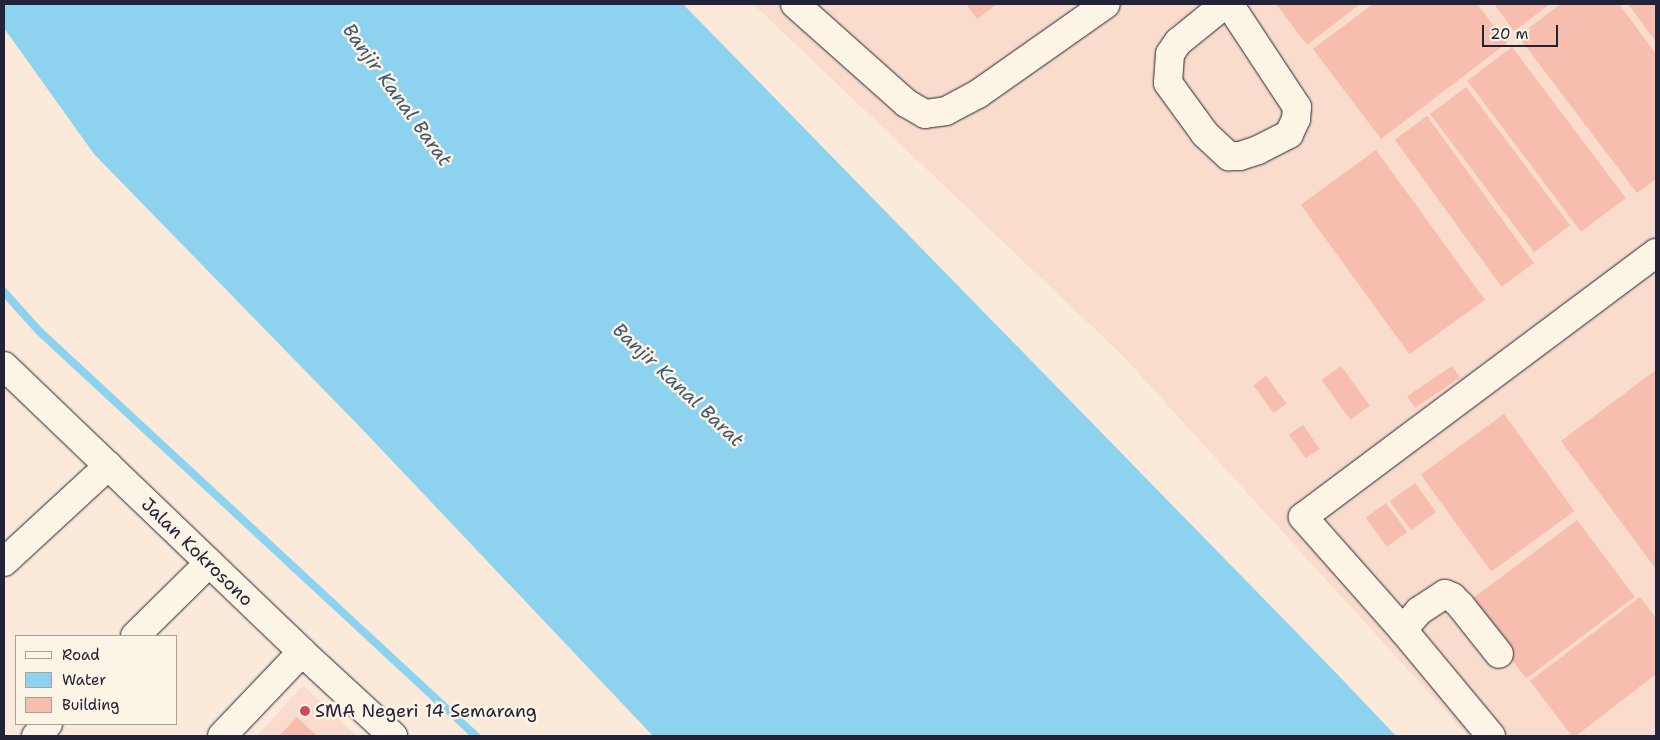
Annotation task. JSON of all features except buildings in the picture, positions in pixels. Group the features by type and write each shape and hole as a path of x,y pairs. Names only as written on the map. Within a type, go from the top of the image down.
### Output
{"street":[{"path":"795,4 906,104 925,114 946,110 978,94 1106,4"},
{"path":"1227,4 1297,107 1296,119 1289,134 1258,150 1240,156 1230,156 1205,134 1168,83 1170,54 1178,42 1227,4"},
{"path":"1491,736 1403,630 1303,518 1656,253"},
{"name":"Jalan Kokrosono","path":"4,366 209,564 394,736"},
{"path":"4,562 108,466"},
{"path":"136,635 209,564"},
{"path":"1403,630 1420,611 1445,594 1452,597 1461,606 1499,654"},
{"path":"222,736 302,652"},
{"path":"36,736 47,725"}],"shaded area":[{"path":"753,4 1656,4 1656,736 1468,736 1122,355"},
{"name":"SMA Negeri 14 Semarang","path":"303,685 357,736 257,736"}],"water":[{"name":"Banjir Kanal Barat","path":"4,4 683,4 1396,736 653,736 362,429 94,154 4,28"}],"waterway":[{"path":"4,292 39,331 476,736"}],"place":[{"name":"SMA Negeri 14 Semarang","path":"305,711"}]}
